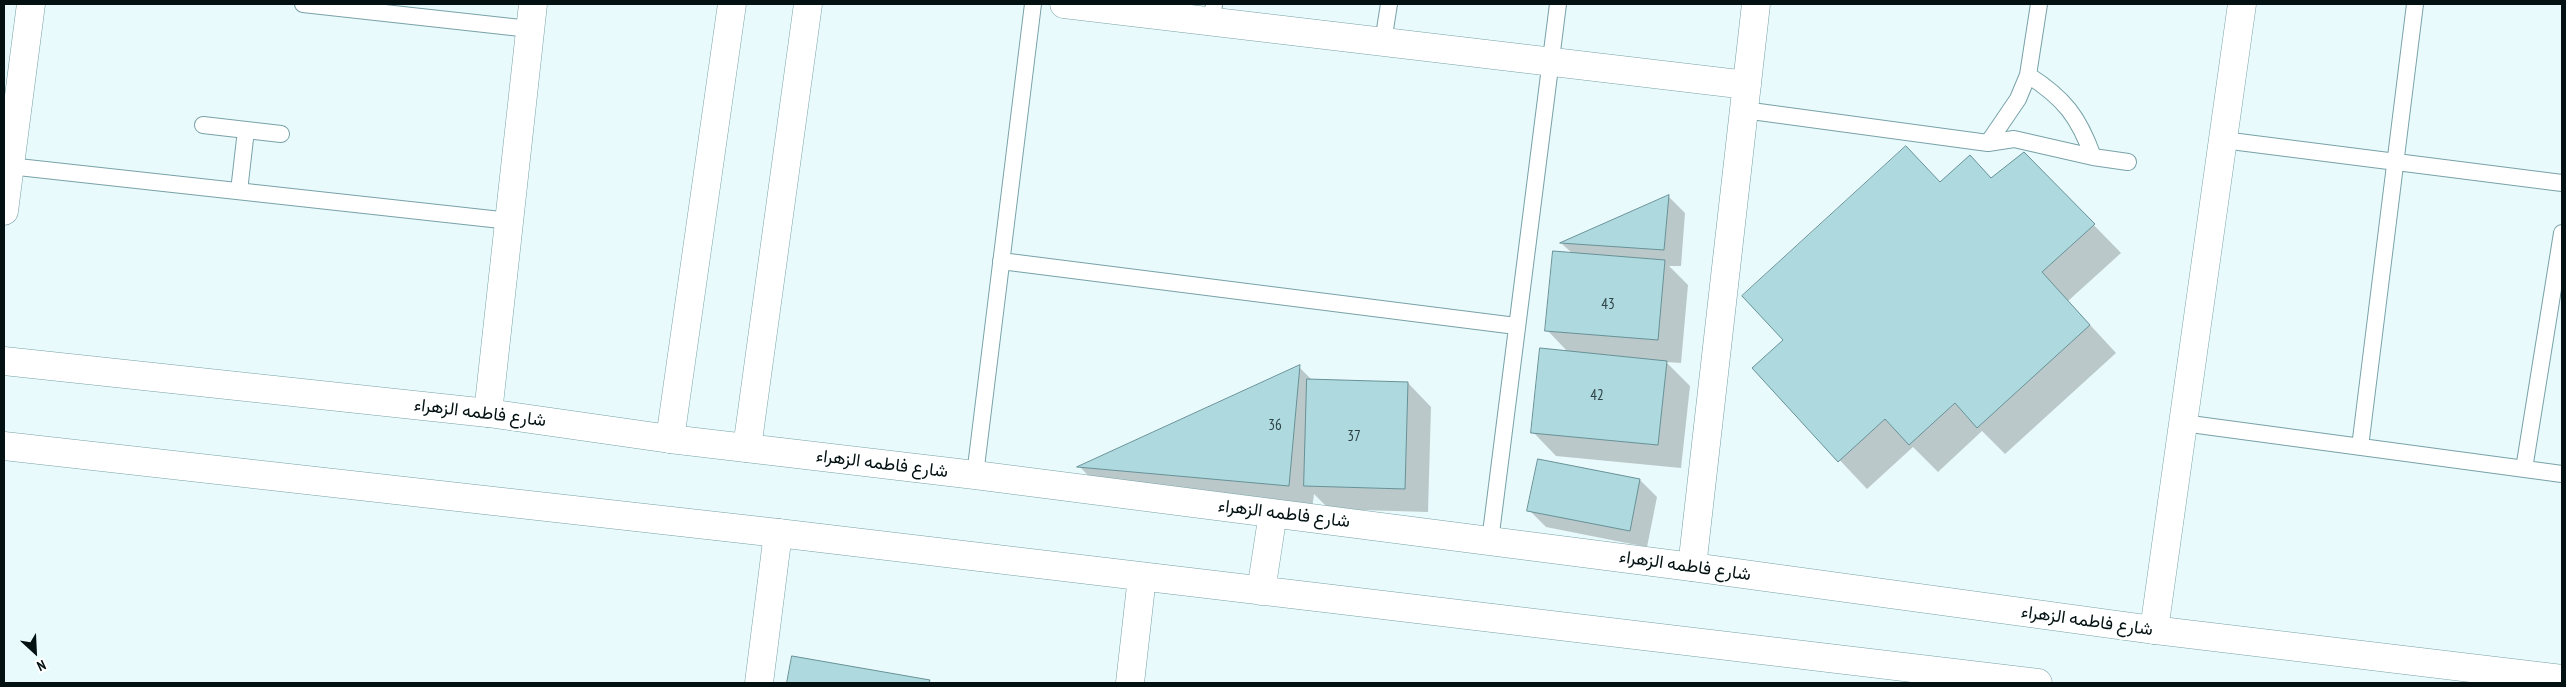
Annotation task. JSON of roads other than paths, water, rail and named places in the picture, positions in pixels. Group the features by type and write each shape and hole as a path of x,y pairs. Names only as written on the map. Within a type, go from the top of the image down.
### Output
{"street":[{"path":"4,211 31,4"},
{"path":"670,439 732,4"},
{"path":"747,448 808,4"},
{"path":"1064,4 1213,13 1384,42 1550,62 1745,97"},
{"path":"1692,567 1756,4"},
{"path":"2154,630 2242,4"},
{"path":"488,413 532,17"},
{"name":"شارع فاطمه الزهراء","path":"4,361 488,413 670,439 975,474 1692,567 2154,630 2562,679"},
{"path":"4,446 778,533 2038,683"},
{"path":"1261,591 1273,513"},
{"path":"759,683 778,533"},
{"path":"1130,683 1142,577"}],"lane":[{"path":"303,4 532,17"},
{"path":"975,474 1033,4"},
{"path":"1384,42 1389,4"},
{"path":"1490,541 1558,4"},
{"path":"1988,143 2018,99 2028,75 2039,4"},
{"path":"2360,446 2416,4"},
{"path":"2028,75 2050,89 2070,109 2084,132 2093,157"},
{"path":"1745,97 1988,143 2014,138 2093,157 2128,162"},
{"path":"203,125 281,134"},
{"path":"239,191 246,130"},
{"path":"2223,140 2562,183"},
{"path":"9,166 510,221"},
{"path":"2524,469 2562,232"},
{"path":"1000,260 1516,326"},
{"path":"2183,423 2562,474"}]}
